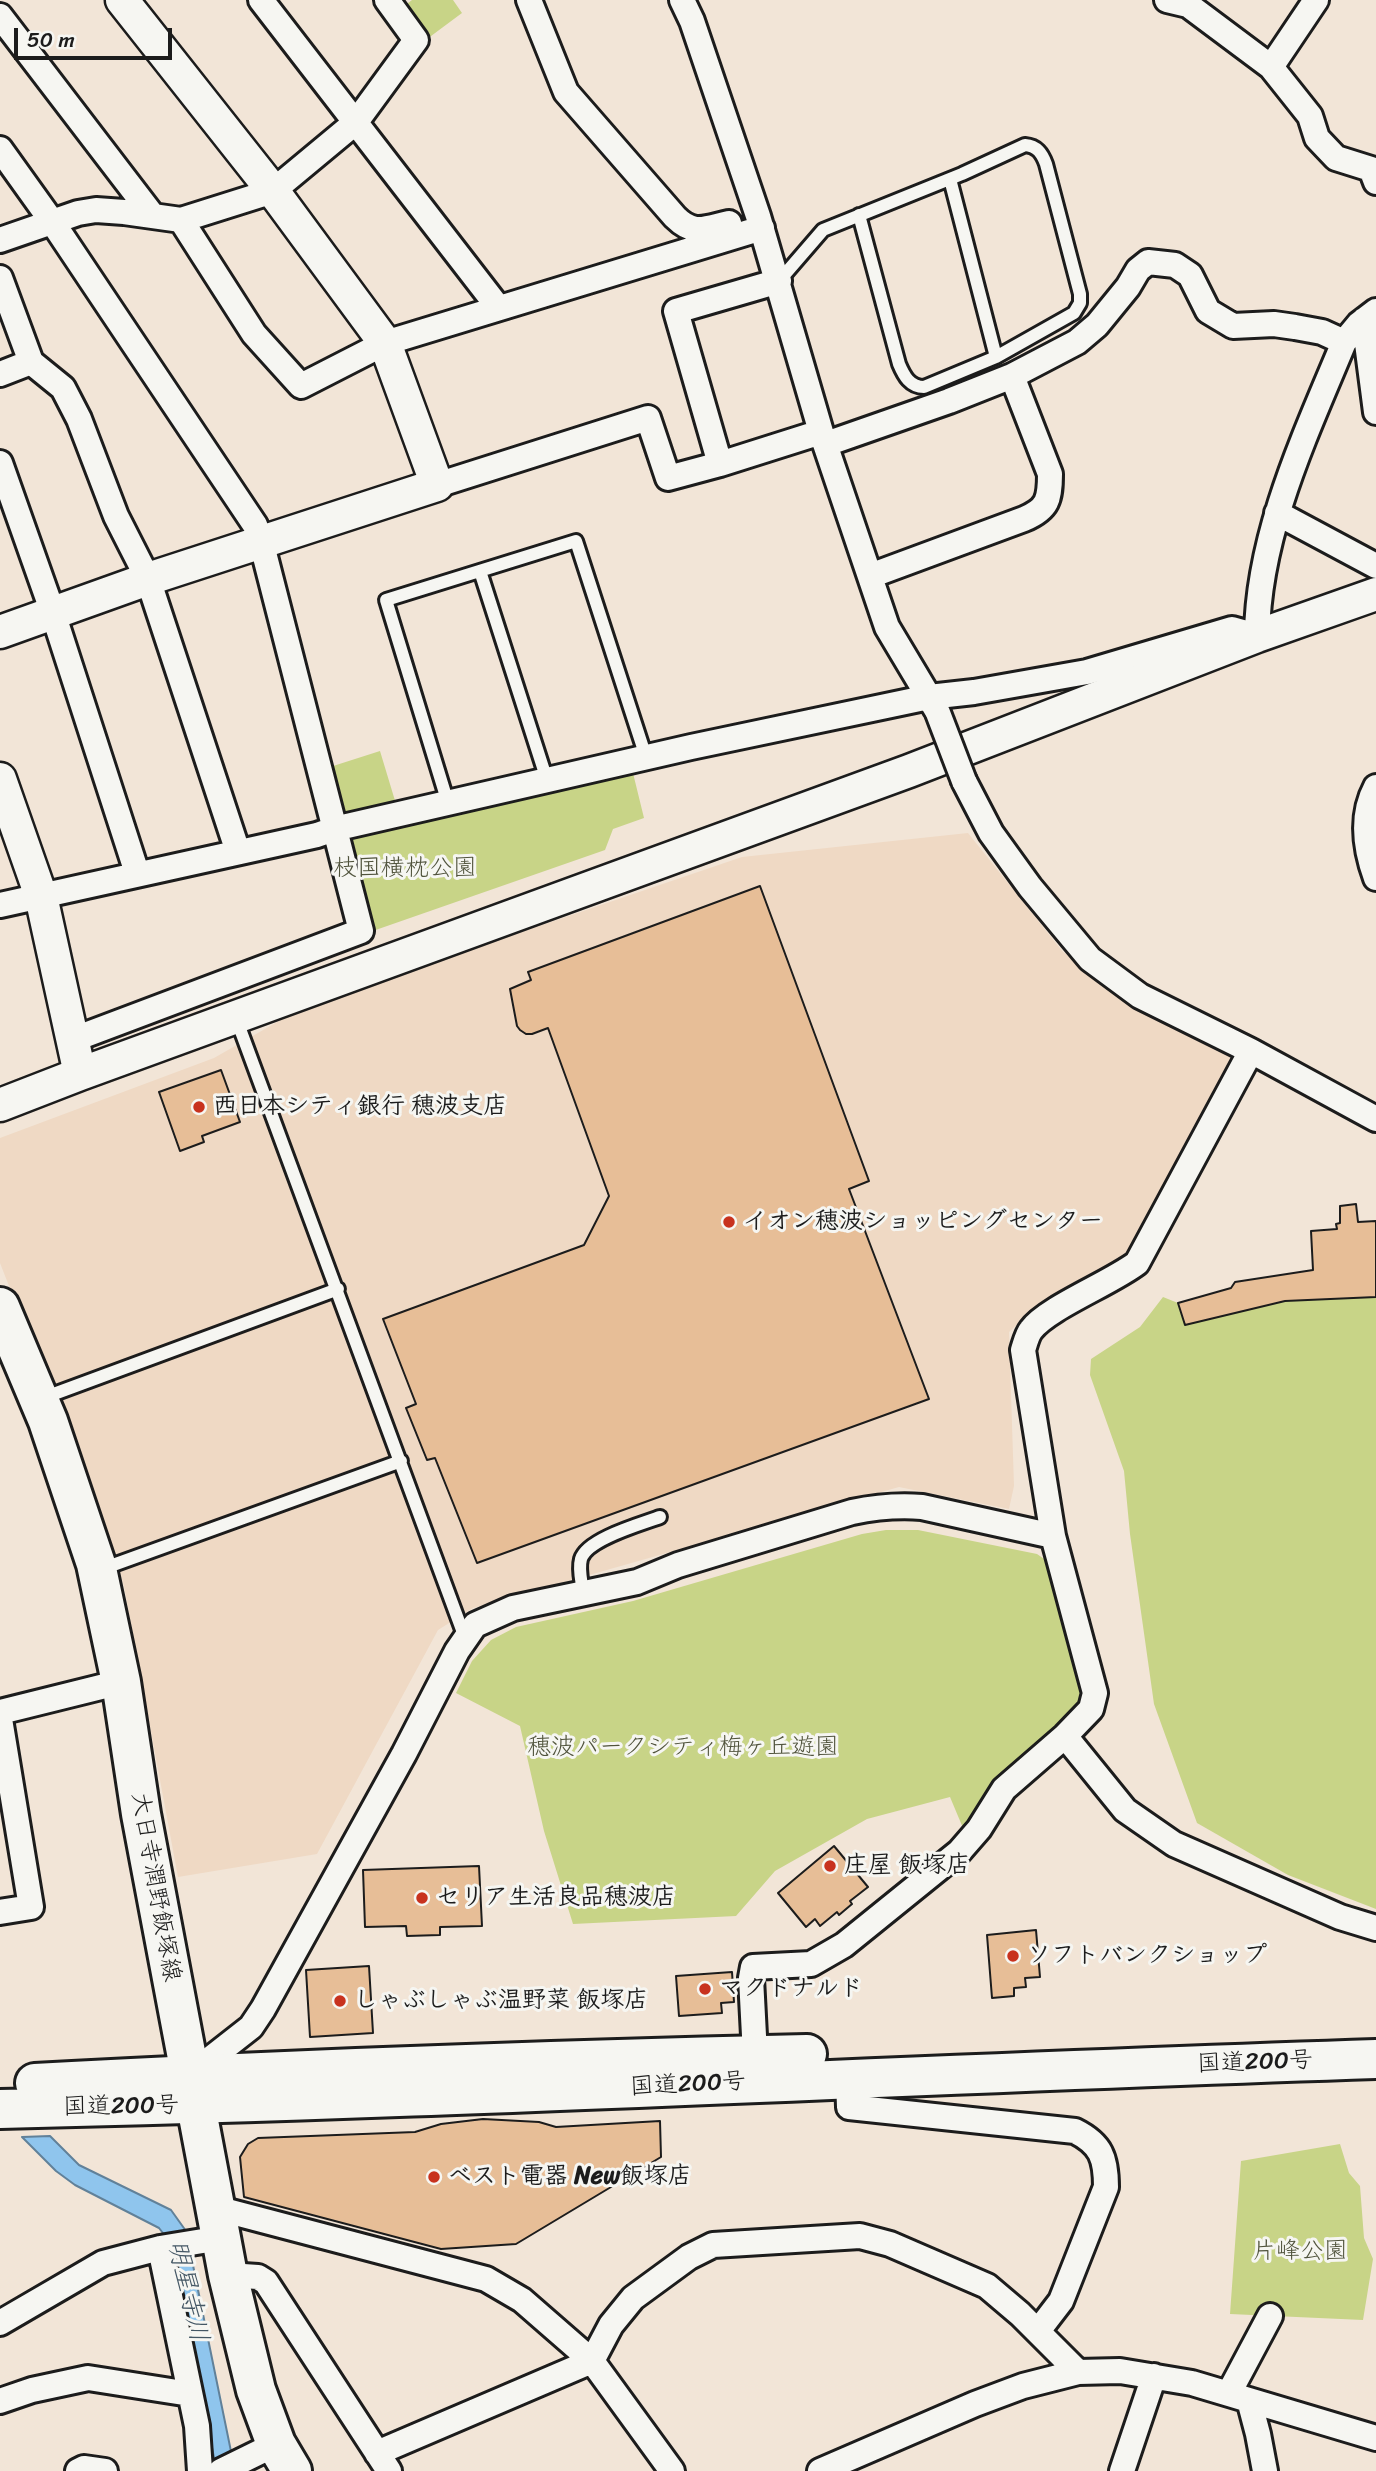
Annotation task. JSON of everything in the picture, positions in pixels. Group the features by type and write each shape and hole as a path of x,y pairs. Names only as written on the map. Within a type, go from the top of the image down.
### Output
{"main road":[{"name":"大日寺潤野飯塚線","path":"0,1307 39,1399 97,1571 121,1682 141,1814 193,2090 211,2229 228,2275 271,2458"},
{"name":"国道200号","path":"0,2109 193,2090 755,2055 1125,2046 1376,2036"},
{"name":"国道200号","path":"0,2085 479,2095 848,2078 1376,2059"}],"street":[{"path":"122,0 273,191 386,343 437,485"},
{"path":"261,0 498,307"},
{"path":"0,240 78,213 96,210 181,220 273,191 356,122 416,40 387,0"},
{"path":"528,0 566,92 686,228 701,229 760,222"},
{"path":"682,0 692,21 760,222 824,438 887,627 933,705 964,781 991,833 1030,887 1090,959 1140,996 1251,1051 1376,1119"},
{"path":"1167,0 1188,5 1271,67 1310,116 1317,138 1336,158 1374,173"},
{"path":"1271,67 1316,0"},
{"path":"0,16 152,216"},
{"path":"0,149 53,223 255,525 361,931 72,1040"},
{"path":"181,220 254,334 301,386 386,343 760,222"},
{"path":"0,632 261,541 648,418 668,478 824,438 949,401 1004,367 1077,342 1097,325 1128,287 1138,270 1148,262 1175,265 1190,275 1208,311 1233,326 1274,324 1295,327 1322,332 1343,342"},
{"path":"0,278 31,362 63,388 79,419 116,516 148,579 238,852"},
{"path":"720,464 676,311 779,281"},
{"path":"1257,636 1261,582 1277,513 1343,342 1370,316"},
{"path":"1370,316 1376,412"},
{"path":"0,374 31,362"},
{"path":"870,576 1030,516 1045,506 1050,491 1050,474 1004,367"},
{"path":"0,463 53,612 137,873"},
{"path":"1277,513 1376,566"},
{"path":"0,1105 909,771 1257,636 1376,594"},
{"path":"0,905 317,835 646,757 933,705 974,692 1087,672 1233,629 1257,636"},
{"path":"0,779 41,896 80,1074"},
{"path":"1376,786 1368,802 1366,828 1376,878"},
{"path":"755,2055 751,1978 753,1967 811,1964 844,1945 959,1852 979,1829 1004,1789 1091,1709 1095,1693 1054,1536 1023,1350 1029,1332 1042,1318 1119,1277 1137,1263 1251,1051"},
{"path":"193,2090 251,2027 399,1764 457,1651 475,1625 513,1608 637,1582 678,1564 852,1512 874,1508 922,1507 1054,1536"},
{"path":"0,1712 121,1682"},
{"path":"0,1719 31,1907 0,1912"},
{"path":"1065,1735 1125,1810 1174,1844 1328,1912 1376,1928"},
{"path":"848,2078 849,2107 1075,2131 1090,2139 1099,2150 1106,2168 1106,2187 1061,2301 1038,2331"},
{"path":"0,2323 103,2263 163,2247 211,2229 486,2279 522,2300 592,2361 672,2471"},
{"path":"228,2275 258,2277 266,2282 383,2462 592,2361 611,2325 633,2298 689,2257 713,2245 860,2236 890,2244 987,2286 1038,2331 1078,2372"},
{"path":"163,2247 197,2426 200,2471"},
{"path":"1265,2471 1258,2434 1239,2397 1270,2316"},
{"path":"820,2471 975,2404 1023,2386 1078,2372 1120,2371 1154,2376 1239,2397 1376,2438"},
{"path":"1122,2471 1154,2376"},
{"path":"0,2401 32,2389 88,2378 190,2395"},
{"path":"221,2471 271,2458"},
{"path":"78,2471 105,2471"}],"lane":[{"path":"779,281 823,230 859,215 950,179 1025,145 1032,146 1041,153 1046,164 1080,294 1080,303 1074,313 1004,367 924,387 911,384 899,364 859,215"},
{"path":"950,179 1004,367"},
{"path":"448,803 386,600 576,541 646,757"},
{"path":"480,571 547,780"},
{"path":"236,1017 466,1639"},
{"path":"39,1399 338,1289"},
{"path":"97,1571 401,1461"},
{"path":"583,1592 580,1570 582,1556 591,1546 660,1517"}],"shaded area":[{"path":"968,833 1063,952 1235,1056 1129,1261 1025,1317 1009,1332 1014,1486 1009,1509 899,1487 473,1608 438,1630 317,1854 178,1877 124,1586 113,1551 0,1263 0,1138 214,1058 307,1005 742,857"}],"green space":[{"path":"412,0 453,0 462,13 427,39 403,7"},
{"path":"380,751 396,804 347,813 340,807 330,767"},
{"name":"枝国横枕公園","path":"632,769 644,818 613,829 605,850 367,933 345,835"},
{"path":"1163,1297 1178,1303 1185,1324 1285,1301 1376,1297 1376,1909 1288,1875 1197,1823 1154,1704 1124,1471 1090,1375 1091,1359 1140,1327"},
{"name":"穂波パークシティ梅ヶ丘遊園","path":"886,1530 918,1530 1037,1554 1050,1563 1085,1689 1083,1701 1005,1778 963,1828 950,1797 867,1819 775,1871 736,1916 573,1924 544,1831 520,1726 456,1693 472,1661 491,1640 516,1627 633,1601 862,1534"},
{"name":"片峰公園","path":"1340,2144 1349,2173 1360,2186 1364,2238 1373,2259 1363,2320 1230,2314 1241,2161"}],"water":[{"name":"明星寺川","path":"50,2136 79,2165 171,2210 186,2231 235,2471 217,2471 166,2237 159,2228 75,2185 56,2171 22,2137"}],"building":[{"name":"イオン穂波ショッピングセンター","path":"760,886 869,1181 849,1189 929,1399 477,1563 435,1458 427,1460 406,1408 416,1404 383,1319 584,1245 609,1196 548,1028 532,1034 520,1030 510,989 531,980 528,972"},
{"name":"西日本シティ銀行 穂波支店","path":"221,1070 240,1122 202,1136 204,1142 180,1151 159,1092"},
{"path":"1356,1204 1358,1222 1376,1221 1376,1297 1285,1301 1185,1325 1178,1303 1231,1288 1235,1282 1313,1270 1311,1231 1337,1229 1336,1224 1340,1223 1340,1206"},
{"name":"庄屋 飯塚店","path":"834,1846 868,1887 850,1901 852,1904 839,1915 837,1912 820,1926 815,1919 806,1927 778,1893"},
{"name":"セリア生活良品穂波店","path":"479,1866 482,1926 440,1927 440,1935 407,1936 406,1926 365,1927 363,1870"},
{"name":"ソフトバンクショップ","path":"1036,1930 1040,1977 1025,1978 1026,1987 1014,1988 1014,1996 992,1998 987,1935"},
{"name":"しゃぶしゃぶ温野菜 飯塚店","path":"369,1966 373,2033 310,2037 306,1970"},
{"name":"マクドナルド","path":"732,1972 734,2002 721,2003 722,2013 679,2016 676,1976"},
{"name":"ベスト電器 New飯塚店","path":"483,2119 539,2122 556,2127 660,2121 661,2157 516,2244 441,2249 244,2197 240,2157 248,2144 258,2138 415,2132 441,2124"}],"place":[{"name":"西日本シティ銀行 穂波支店","path":"199,1107"},
{"name":"イオン穂波ショッピングセンター","path":"729,1222"},
{"name":"庄屋 飯塚店","path":"830,1866"},
{"name":"セリア生活良品穂波店","path":"422,1898"},
{"name":"ソフトバンクショップ","path":"1013,1956"},
{"name":"マクドナルド","path":"705,1989"},
{"name":"しゃぶしゃぶ温野菜 飯塚店","path":"340,2001"},
{"name":"ベスト電器 New飯塚店","path":"434,2177"}]}
